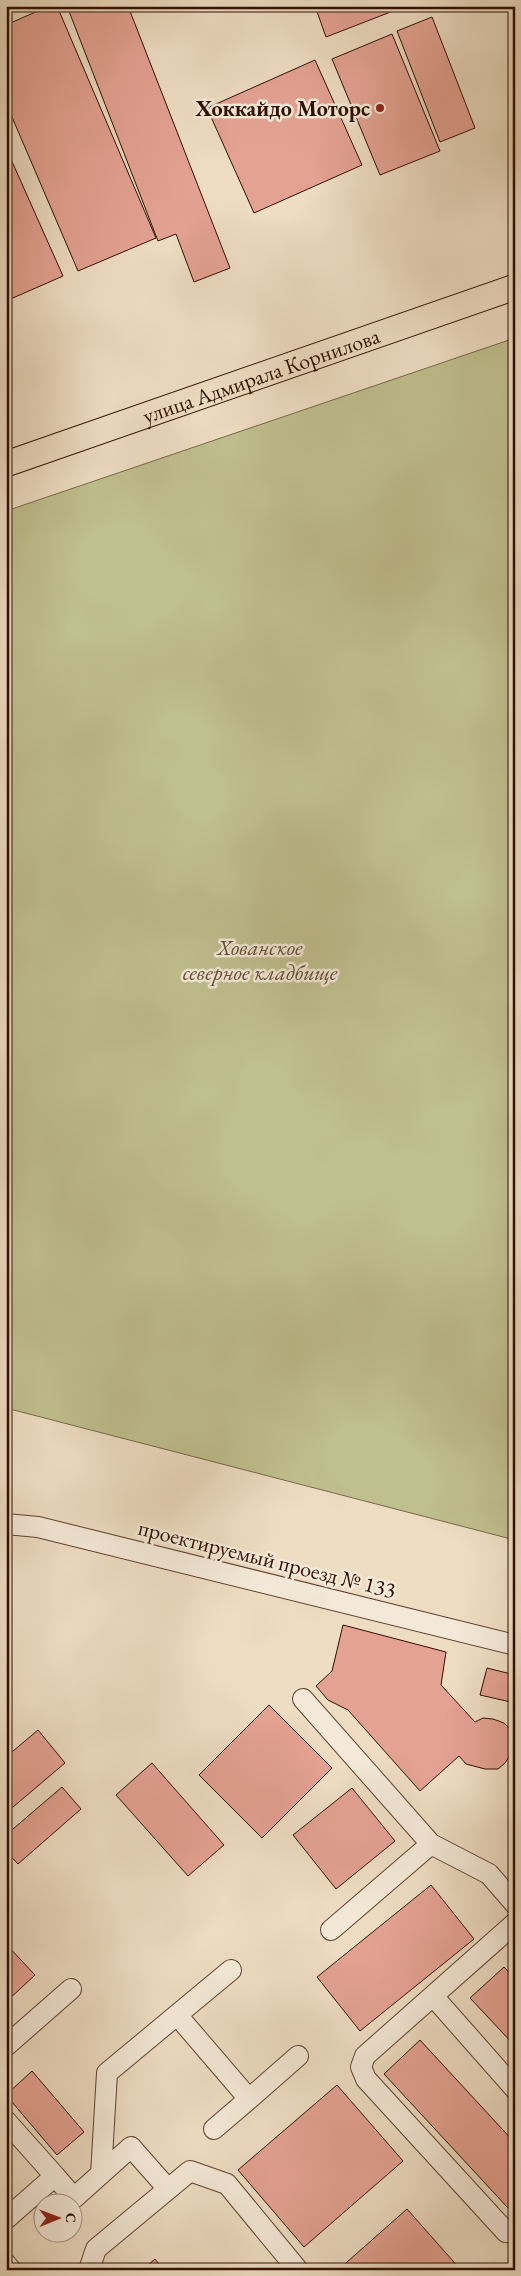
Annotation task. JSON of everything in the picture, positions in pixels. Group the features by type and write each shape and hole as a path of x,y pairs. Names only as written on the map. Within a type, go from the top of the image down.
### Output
{"main road":[{"name":"улица Адмирала Корнилова","path":"6,464 515,287"}],"street":[{"name":"проектируемый проезд № 133","path":"6,1524 38,1527 515,1645"},
{"path":"303,1699 431,1844 489,1874 515,1904"},
{"path":"331,1930 431,1844"},
{"path":"515,1923 365,2056 361,2067 366,2080 506,2232 515,2232"},
{"path":"101,2174 107,2073 231,1970"},
{"path":"6,2046 71,1989"},
{"path":"433,1996 515,2090"},
{"path":"177,2015 249,2099"},
{"path":"214,2129 298,2056"},
{"path":"6,2122 74,2198 131,2148 168,2189"},
{"path":"88,2270 96,2249 190,2170 227,2184 298,2270"},
{"path":"6,2219 55,2176"},
{"path":"6,2264 12,2270"}],"green space":[{"name":"Хованское северное кладбище","path":"515,338 515,1540 6,1408 6,511"}],"building":[{"path":"49,6 57,6 156,238 78,271 6,103 6,25"},
{"path":"67,6 128,6 230,268 194,282 176,234 158,241"},
{"path":"315,6 406,6 326,37"},
{"path":"432,17 475,128 440,142 397,31"},
{"path":"392,34 440,151 380,175 332,59"},
{"path":"315,60 362,165 254,213 207,108"},
{"path":"6,148 63,276 6,301"},
{"path":"343,1625 446,1652 441,1685 475,1722 483,1718 493,1719 504,1723 510,1729 512,1753 505,1763 498,1769 485,1769 466,1764 459,1756 420,1791 348,1710 328,1700 316,1686 332,1671"},
{"path":"487,1668 515,1675 515,1703 480,1695"},
{"path":"269,1705 332,1768 262,1838 199,1775"},
{"path":"38,1730 65,1763 6,1813 6,1757"},
{"path":"152,1763 224,1845 188,1876 116,1795"},
{"path":"62,1787 81,1809 18,1864 6,1851 6,1835"},
{"path":"352,1788 395,1841 336,1889 293,1835"},
{"path":"431,1885 474,1939 360,2031 317,1977"},
{"path":"6,1944 35,1975 6,2002"},
{"path":"504,1967 515,1979 515,2046 470,1998"},
{"path":"420,2040 515,2143 515,2202 508,2208 384,2074"},
{"path":"32,2071 84,2132 57,2155 6,2095"},
{"path":"337,2085 403,2161 304,2247 238,2170"},
{"path":"407,2209 461,2270 338,2270"},
{"path":"155,2259 164,2270 142,2270"}],"place":[{"name":"Хоккайдо Моторс","path":"380,108"}]}
